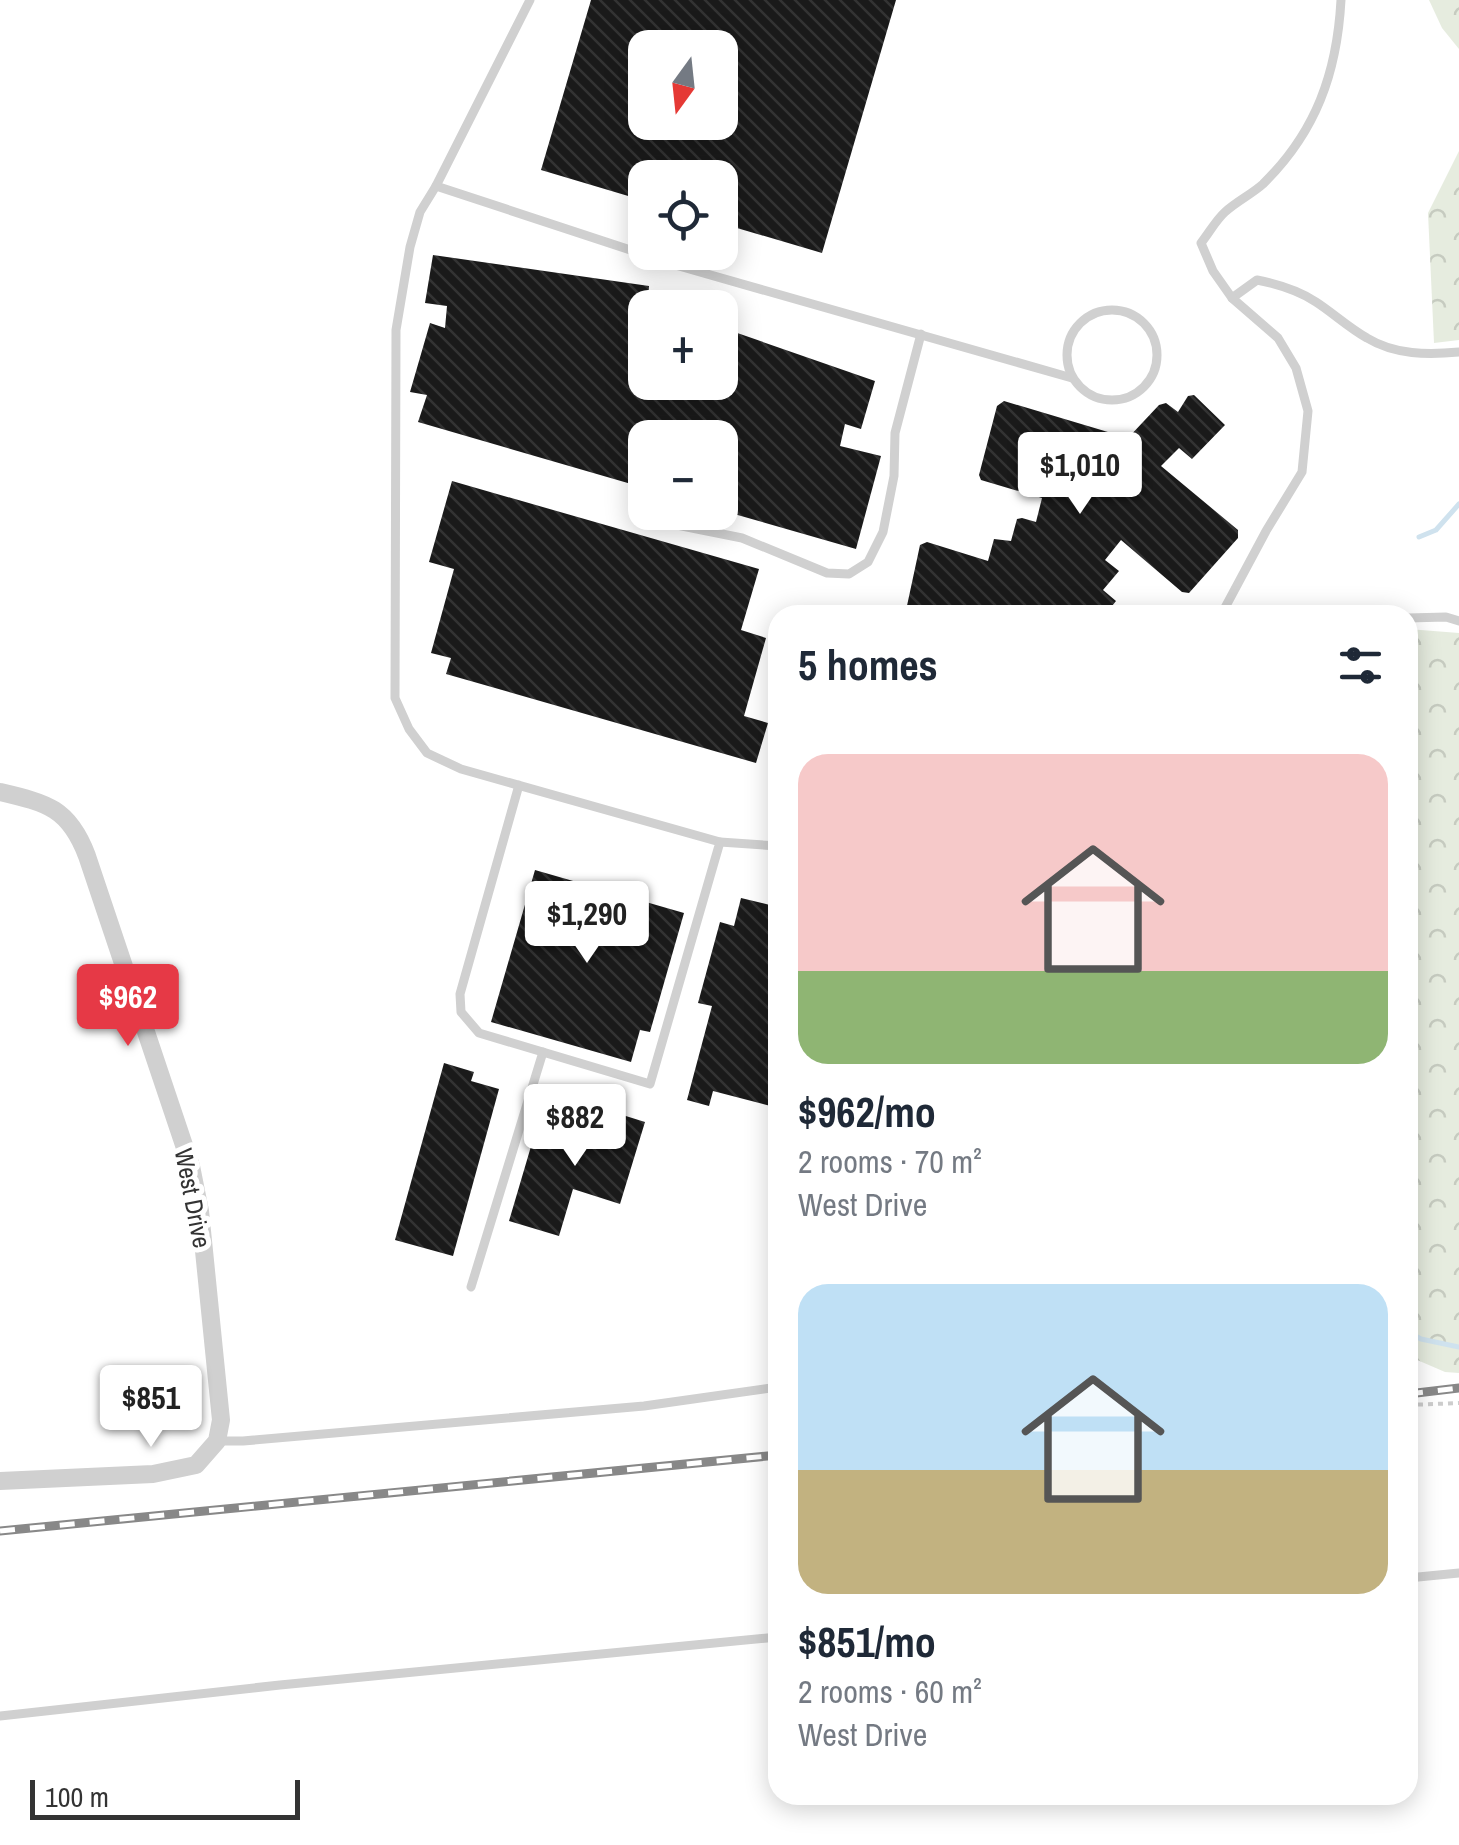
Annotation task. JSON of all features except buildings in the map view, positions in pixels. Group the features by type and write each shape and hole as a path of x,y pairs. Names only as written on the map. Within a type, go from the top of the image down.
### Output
{"street":[{"name":"West Drive","path":"0,792 34,800 54,810 71,822 80,838 174,1110 200,1211 221,1420 218,1440"},
{"path":"0,1481 153,1474 196,1464 218,1440"}],"lane":[{"path":"530,0 420,212 410,247 396,330 395,698 409,729 427,752 461,768 720,842 768,845"},
{"path":"1226,605 1302,472 1308,411 1296,368 1278,338 1232,298 1213,271 1201,243 1224,212 1262,186 1297,145 1315,115 1328,82 1341,0"},
{"path":"436,186 679,266 1072,378 1098,398 1130,397 1147,384 1156,364 1151,332 1126,312 1104,310 1084,319 1067,346 1072,378"},
{"path":"1232,298 1257,280 1280,285 1313,300 1368,340 1431,355 1459,352"},
{"path":"702,530 742,538 828,573 849,574 868,562 883,532 894,476 895,432 921,334"},
{"path":"1418,618 1459,621"},
{"path":"519,785 460,994 461,1012 479,1032 650,1084 720,842"},
{"path":"470,1287 543,1052"},
{"path":"218,1440 244,1441 644,1406 768,1387"},
{"path":"1418,1577 1459,1573"},
{"path":"0,1716 280,1684 768,1638"}],"path":[{"path":"1418,1405 1459,1402"}],"green space":[{"path":"1429,0 1459,0 1459,49 1442,28"},
{"path":"1459,151 1459,340 1434,343 1428,213"},
{"path":"1418,630 1459,633 1459,1373 1445,1372 1418,1360"}],"waterway":[{"path":"1419,537 1436,530 1459,504"},
{"path":"1418,1337 1459,1347"}],"railway":[{"path":"1418,1393 1459,1388"},
{"path":"0,1531 768,1456"}]}
